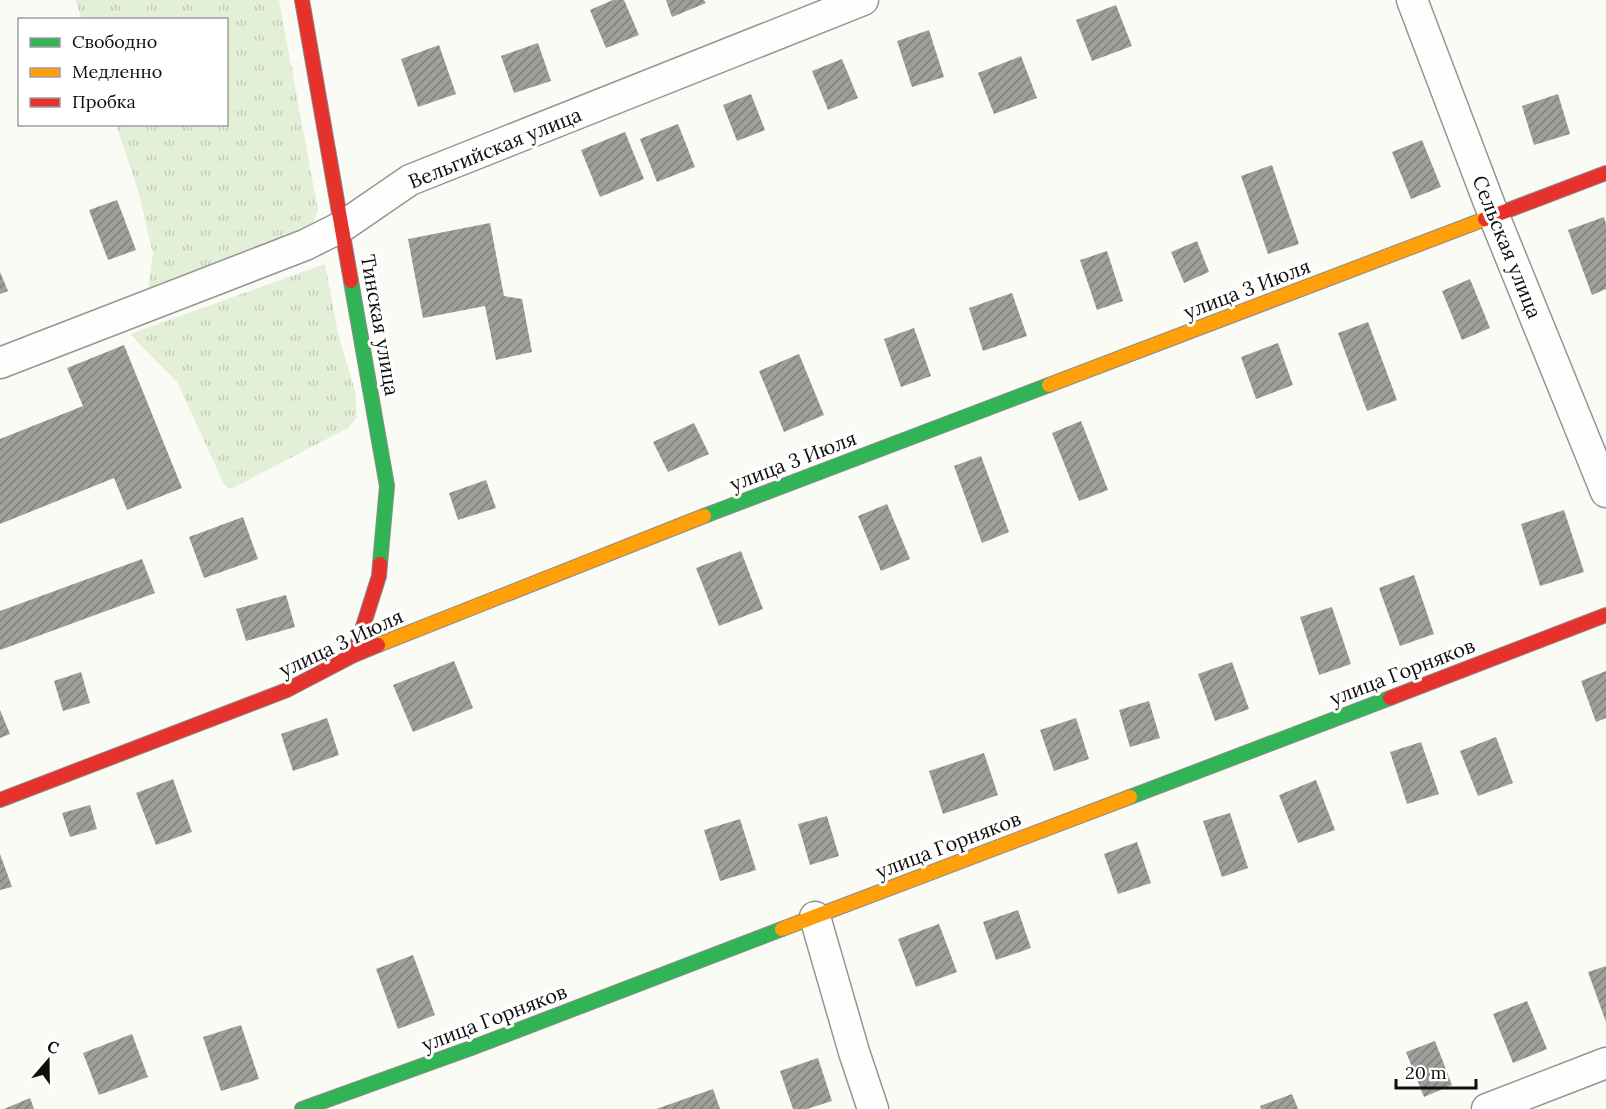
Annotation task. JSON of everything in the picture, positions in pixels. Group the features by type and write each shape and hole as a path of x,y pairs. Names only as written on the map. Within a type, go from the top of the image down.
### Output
{"street":[{"name":"Тинская улица","path":"302,0 387,486 379,576 354,655"},
{"name":"Вельгийская улица","path":"0,363 305,245 343,226 410,180 863,0"},
{"name":"Сельская улица","path":"1412,0 1494,216 1606,492"},
{"name":"улица 3 Июля","path":"0,800 287,690 354,655 618,549 1606,173"},
{"name":"улица Горняков","path":"302,1109 474,1047 1606,615"},
{"path":"815,917 873,1109"},
{"path":"1487,1109 1606,1064"}],"green space":[{"path":"75,0 279,0 318,210 310,231 147,294 153,254 138,190 116,126 228,126 228,18 82,18"},
{"path":"325,264 338,333 355,391 357,417 348,428 231,489 224,484 177,382 130,334"}],"building":[{"path":"613,0 624,0 639,35 606,48 590,10"},
{"path":"666,0 704,0 706,3 672,17"},
{"path":"1116,5 1132,46 1092,61 1076,20"},
{"path":"929,30 944,77 912,87 897,41"},
{"path":"538,43 551,81 514,93 501,56"},
{"path":"439,45 456,94 418,107 401,59"},
{"path":"1021,56 1037,98 994,114 978,73"},
{"path":"842,59 858,98 828,110 812,71"},
{"path":"751,94 765,130 737,141 723,105"},
{"path":"1558,94 1570,134 1534,145 1522,106"},
{"path":"678,124 695,167 657,182 640,139"},
{"path":"625,132 644,179 600,197 581,150"},
{"path":"1422,140 1441,187 1411,199 1392,152"},
{"path":"1272,165 1299,244 1268,254 1241,176"},
{"path":"117,200 136,250 108,260 89,210"},
{"path":"1604,217 1606,224 1606,289 1592,295 1568,230"},
{"path":"490,223 504,296 522,299 532,352 496,360 485,306 423,318 408,239"},
{"path":"1197,241 1209,272 1184,283 1171,252"},
{"path":"1107,251 1123,301 1097,310 1080,260"},
{"path":"0,272 8,291 0,294"},
{"path":"1470,279 1490,328 1462,340 1442,291"},
{"path":"1012,293 1027,336 983,351 969,308"},
{"path":"1368,322 1397,400 1367,411 1338,333"},
{"path":"914,328 931,376 901,387 884,339"},
{"path":"1278,343 1293,385 1256,399 1241,357"},
{"path":"124,345 182,488 127,510 114,478 0,524 0,439 83,406 67,368"},
{"path":"799,354 824,415 784,432 759,371"},
{"path":"1081,421 1108,490 1079,501 1052,433"},
{"path":"694,423 709,454 668,472 653,442"},
{"path":"981,456 1009,532 982,543 954,466"},
{"path":"486,480 496,508 458,520 449,493"},
{"path":"887,504 910,559 881,571 858,516"},
{"path":"1564,510 1584,572 1540,586 1521,524"},
{"path":"243,517 258,559 204,578 189,537"},
{"path":"741,551 763,609 719,626 696,568"},
{"path":"142,559 155,593 0,650 0,611"},
{"path":"1414,575 1434,634 1400,646 1379,588"},
{"path":"286,595 295,627 246,641 236,609"},
{"path":"1332,607 1351,664 1319,675 1300,617"},
{"path":"454,661 473,708 413,732 393,685"},
{"path":"1232,662 1249,709 1215,721 1198,674"},
{"path":"1606,671 1606,718 1596,722 1581,681"},
{"path":"81,672 90,703 63,711 54,681"},
{"path":"1149,701 1160,738 1130,747 1119,710"},
{"path":"0,710 10,734 0,738"},
{"path":"327,718 339,755 293,771 281,734"},
{"path":"1076,718 1089,759 1054,771 1040,730"},
{"path":"1496,737 1513,783 1478,796 1460,751"},
{"path":"1421,742 1439,794 1407,804 1390,752"},
{"path":"984,753 998,795 943,814 929,771"},
{"path":"173,779 192,832 156,845 136,793"},
{"path":"1316,780 1335,830 1298,843 1279,795"},
{"path":"90,805 97,829 70,837 62,813"},
{"path":"1230,813 1248,868 1222,877 1203,821"},
{"path":"827,816 839,856 810,865 798,824"},
{"path":"740,819 756,870 720,881 704,830"},
{"path":"1137,842 1151,883 1118,894 1104,854"},
{"path":"0,854 12,887 0,890"},
{"path":"1018,910 1031,948 996,960 983,922"},
{"path":"939,924 957,972 916,987 898,939"},
{"path":"413,955 435,1015 398,1029 376,969"},
{"path":"1606,966 1606,1022 1588,972"},
{"path":"1527,1001 1547,1049 1513,1063 1493,1014"},
{"path":"241,1025 259,1079 221,1091 203,1037"},
{"path":"132,1034 148,1077 99,1095 83,1053"},
{"path":"1435,1041 1452,1085 1424,1097 1406,1052"},
{"path":"818,1058 832,1101 807,1109 793,1109 780,1071"},
{"path":"713,1089 720,1109 656,1109"},
{"path":"1292,1094 1298,1109 1261,1109 1260,1106"},
{"path":"30,1098 34,1109 4,1109"}],"traffic: fast":[{"path":"351,281 387,486 380,564"},
{"path":"704,516 1049,385"},
{"path":"1130,797 1390,698"},
{"path":"302,1109 474,1047 782,929"}],"traffic: slow":[{"path":"1049,385 1485,219"},
{"path":"378,645 704,516"},
{"path":"782,929 1130,797"}],"traffic: jam":[{"path":"302,0 351,281"},
{"path":"1485,219 1606,173"},
{"path":"354,655 379,576 380,564"},
{"path":"1390,698 1606,615"},
{"path":"0,800 287,690 378,645"}]}
